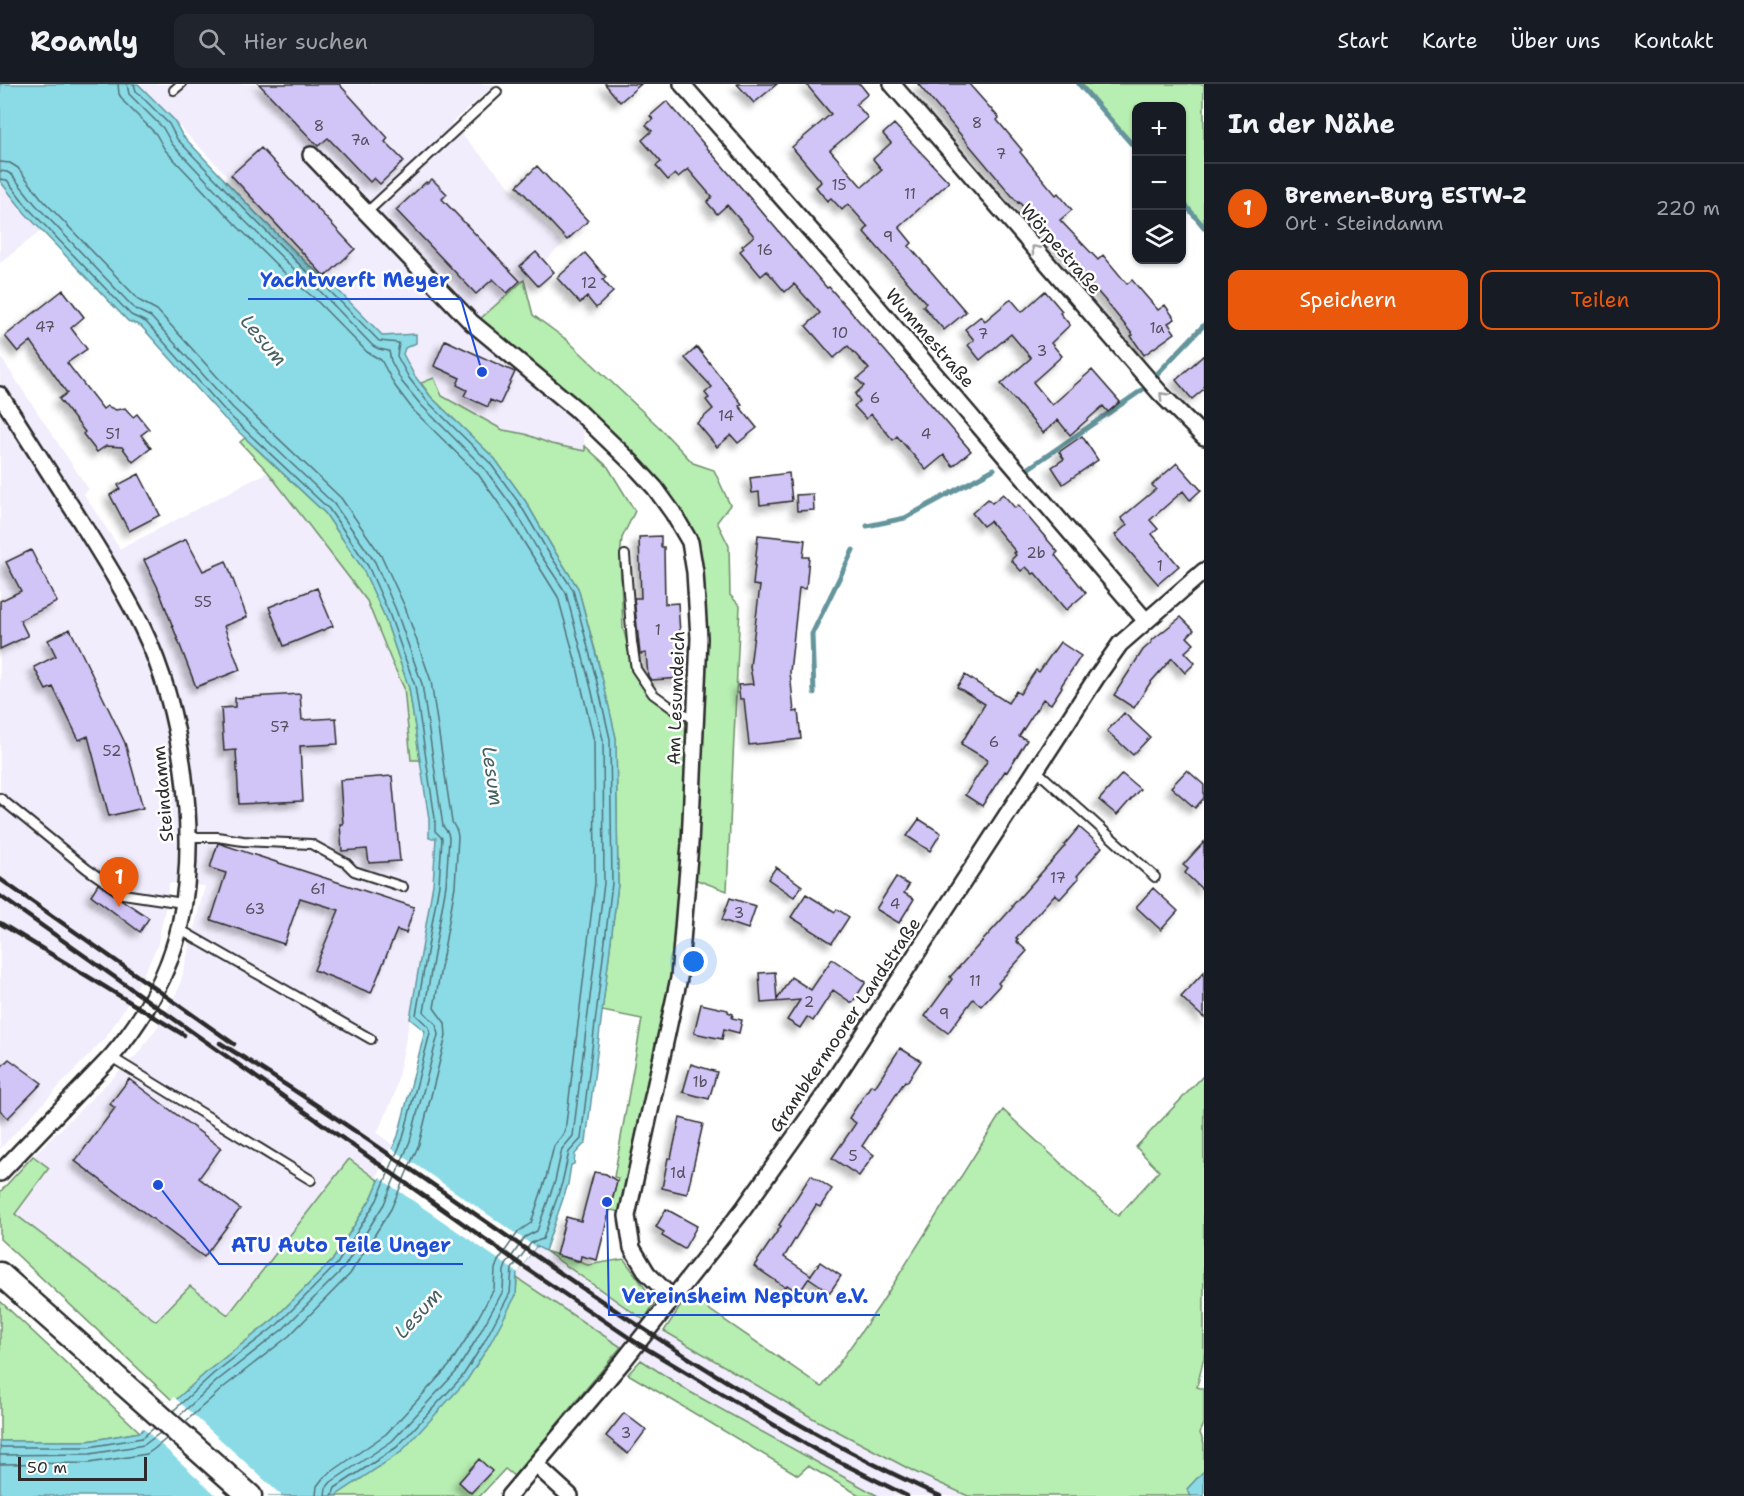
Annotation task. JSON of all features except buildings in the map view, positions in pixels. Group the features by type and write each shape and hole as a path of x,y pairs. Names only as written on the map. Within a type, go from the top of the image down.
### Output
{"main road":[{"path":"0,1274 250,1496"}],"street":[{"name":"Wummestraße","path":"682,84 986,433 1146,621"},
{"name":"Wörpestraße","path":"892,84 1160,393 1204,437"},
{"name":"Am Lesumdeich","path":"311,154 471,322 576,409 655,488 690,542 695,572 699,638 690,844 679,978 627,1216 632,1248 647,1273 673,1299"},
{"name":"Steindamm","path":"0,395 118,580 144,629 162,676 173,716 181,753 187,817 187,874 179,929 164,974 151,1000 124,1042 111,1057 0,1173"},
{"name":"Grambkermoorer Landstraße","path":"509,1496 673,1299 742,1211 823,1097 1120,644 1204,571"},
{"path":"536,1465 570,1496"}],"lane":[{"path":"174,90 181,84"},
{"path":"366,213 497,92"},
{"path":"625,555 636,669 653,694 675,710 696,719"},
{"path":"1036,770 1155,877"},
{"path":"0,798 87,869 123,894 183,903"},
{"path":"187,837 311,844 345,863 354,871 403,887"},
{"path":"179,929 371,1039"},
{"path":"111,1057 311,1180"}],"shaded area":[{"path":"138,84 496,84 451,123 563,244 470,328 534,381 583,426 585,451 503,430 442,396 434,378 421,383 403,355 405,348 383,336"},
{"path":"0,181 41,231 0,263"},
{"path":"0,356 89,490 83,493 120,549 268,472 367,601 404,688 411,760 420,760 429,819 429,838 436,838 433,884 410,1019 394,1096 377,1133 394,1146 379,1181 349,1159 228,1315 125,1354 118,1351 0,1239 0,1192 33,1156 139,1052 158,1026 179,988 205,886 169,883 157,947 132,997 106,1037 0,1149"},
{"path":"536,1246 644,1320 816,1420 915,1472 968,1496 878,1496 690,1392 517,1278 517,1273"}],"green space":[{"path":"1082,84 1204,84 1204,230 1186,208 1186,102 1132,102 1132,144"},
{"path":"524,280 533,315 567,340 658,426 693,463 714,470 730,505 717,522 729,546 730,595 740,606 727,891 697,880 682,878 667,1008 621,1212 610,1210 618,1178 614,1177 642,1019 602,1011 618,884 616,738 597,657 578,588 526,502 495,459 431,397 421,383 434,378 442,396 503,430 585,451 585,446 608,467 635,511 622,538 620,557 623,628 635,672 651,696 681,721 701,726 696,540 673,500 652,474 600,422 480,319"},
{"path":"245,438 325,513 363,569 384,615 409,688 420,760 411,760 404,688 367,601 268,472 240,442"},
{"path":"1204,1075 1204,1357 1197,1387 1204,1389 1204,1424 1200,1433 1204,1443 1204,1471 1187,1489 1191,1496 968,1496 915,1472 816,1420 664,1331 688,1295 822,1387 880,1305 1003,1110 1118,1216 1159,1171 1136,1147"},
{"path":"33,1156 49,1168 15,1214 156,1321 190,1286 228,1315 349,1159 379,1181 372,1197 332,1261 274,1319 209,1370 174,1402 0,1239 0,1192"},
{"path":"545,1251 588,1265 624,1259 655,1302 644,1320"},
{"path":"517,1278 621,1347 514,1476 505,1469 480,1496 335,1496 401,1452 516,1295"},
{"path":"0,1301 140,1432 88,1441 0,1441"},
{"path":"641,1360 690,1392 878,1496 861,1496 808,1466 798,1475 628,1374"}],"water":[{"name":"Lesum","path":"0,84 138,84 174,120 182,135 255,212 309,265 328,280 383,336 416,334 416,343 405,348 403,354 414,375 431,397 495,459 526,502 578,588 604,685 616,738 618,884 586,1142 575,1154 568,1184 545,1251 536,1246 517,1273 516,1295 467,1380 401,1452 335,1496 0,1496 0,1441 88,1441 140,1432 209,1370 274,1319 332,1261 372,1197 398,1136 425,1031 410,1019 433,884 436,838 429,838 429,819 409,688 384,615 363,569 325,513 224,418 141,326 128,321 25,213 0,181"},
{"path":"1204,1471 1204,1496 1191,1496 1187,1489"}],"pier":[{"path":"390,1147 535,1247 518,1273 377,1176"},
{"path":"174,1397 282,1496 217,1496 142,1427"}],"waterway":[{"path":"1079,84 1132,144"},
{"path":"1186,206 1204,227"},
{"path":"1156,375 1204,325"},
{"path":"1029,468 1142,390"},
{"path":"867,526 905,518 994,469"},
{"path":"814,693 812,634 853,550"}],"railway":[{"path":"0,879 234,1044"},
{"path":"0,896 523,1266 637,1343 816,1450 907,1496"},
{"path":"0,923 184,1035"},
{"path":"220,1043 398,1160 661,1341 752,1397 844,1449 940,1496"}],"place":[{"name":"Yachtwerft Meyer","path":"482,372"},
{"name":"Bremen-Burg ESTW-Z","path":"119,907"},
{"name":"ATU Auto Teile Unger","path":"158,1185"},
{"name":"Vereinsheim Neptun e.V.","path":"607,1202"}]}
